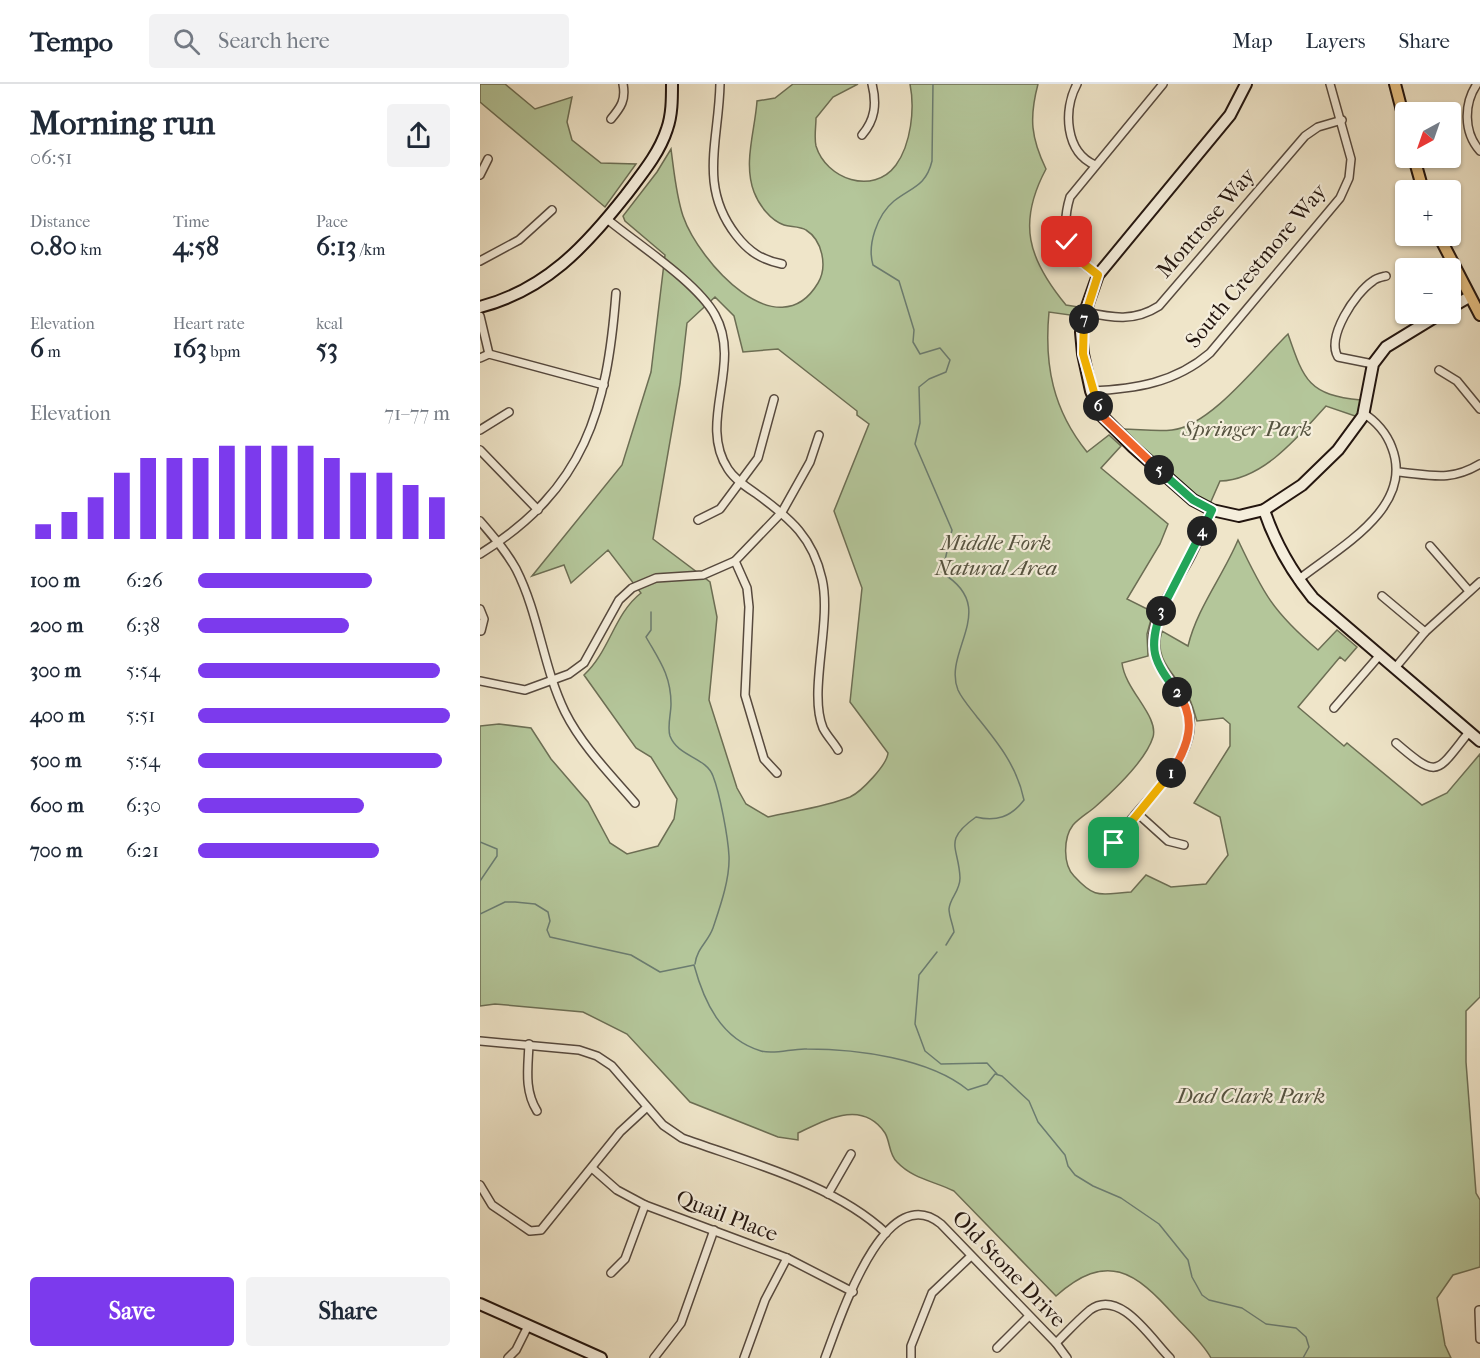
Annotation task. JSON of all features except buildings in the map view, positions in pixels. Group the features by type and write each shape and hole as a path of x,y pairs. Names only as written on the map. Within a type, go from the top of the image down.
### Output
{"main road":[{"path":"1395,84 1400,102"},
{"path":"1444,246 1480,315"}],"street":[{"path":"611,119 621,107 626,96 623,84"},
{"path":"480,307 502,302 541,282 577,253 607,219 652,160 663,141 671,114 672,84"},
{"path":"720,84 712,175 718,206 744,246 764,261 782,264"},
{"path":"862,135 871,125 874,112 872,84"},
{"path":"1077,84 1068,114 1069,129 1074,145 1084,161 1095,165"},
{"path":"1098,275 1074,256 1067,242 1065,225 1070,197 1163,84"},
{"path":"1246,84 1230,115 1098,275 1085,312 1081,332 1091,391 1101,415 1193,500 1212,510 1239,516 1264,510 1288,496 1328,462 1364,413 1373,364 1386,347 1424,324"},
{"name":"South Crestmore Way","path":"1091,391 1132,389 1164,381 1189,369 1210,353 1340,198 1349,178 1351,159 1342,120 1330,84"},
{"path":"1477,84 1468,98 1468,127 1480,151"},
{"name":"Montrose Way","path":"1085,312 1111,318 1131,318 1159,306 1305,136 1318,127 1342,120"},
{"path":"480,175 488,159"},
{"path":"480,261 519,240 552,210"},
{"path":"607,219 699,294 715,316 723,339 726,367 715,429 719,453 728,470 741,483 782,512 807,537 822,579 825,614 818,706 823,728 838,750"},
{"path":"1373,364 1338,357 1334,351 1335,340 1338,327 1352,305 1373,281 1386,276"},
{"path":"480,554 499,542 538,510 566,476 583,447 612,355 616,293"},
{"path":"1461,302 1469,297"},
{"path":"480,316 489,354"},
{"path":"480,358 489,354 604,385"},
{"path":"1439,370 1457,381 1480,408"},
{"path":"698,520 720,509 758,458 774,399"},
{"path":"480,430 508,412"},
{"path":"1298,580 1362,530 1387,505 1394,490 1398,472 1395,456 1387,438 1375,422 1364,413"},
{"path":"480,681 525,690 552,682 584,663 619,600 632,588 656,578 703,575 735,561 782,512 810,462 819,435"},
{"path":"480,450 538,510"},
{"path":"1398,472 1449,476 1463,474 1480,464"},
{"path":"1106,852 1172,772 1189,735 1190,719 1185,701 1158,666 1152,652 1153,633 1161,608 1190,559 1212,510"},
{"path":"1264,510 1274,538 1298,580 1313,598 1480,741"},
{"path":"480,521 499,542 516,570 528,599 552,682 566,714 586,746 635,803"},
{"path":"1430,546 1469,591"},
{"path":"735,561 747,588 749,607 745,695 764,759 777,773"},
{"path":"1395,668 1425,632 1480,582"},
{"path":"1382,596 1425,632"},
{"path":"480,609 484,619 481,631"},
{"path":"1334,708 1379,656"},
{"path":"1396,743 1423,766 1433,768 1443,765 1469,732"},
{"path":"1137,813 1168,841 1184,845"},
{"path":"480,1041 579,1050 597,1056 612,1066 663,1125 682,1138 828,1194 868,1216 886,1233"},
{"path":"529,1044 527,1084 531,1101 537,1111"},
{"path":"480,1185 492,1204 530,1232 541,1230 620,1132 646,1108"},
{"path":"828,1194 851,1154"},
{"name":"Quail Place","path":"592,1168 617,1190 645,1205 788,1258 853,1292"},
{"path":"611,1273 626,1259 645,1205"},
{"name":"Old Stone Drive","path":"825,1358 870,1252 886,1233 906,1216 928,1215 941,1224 1056,1343 1067,1358"},
{"path":"654,1358 681,1323 714,1230"},
{"path":"911,1358 911,1346 932,1293 971,1256"},
{"path":"744,1358 765,1300 788,1258"},
{"path":"480,1304 597,1357"},
{"path":"1056,1343 1092,1309 1103,1304 1117,1305 1130,1314 1170,1358"},
{"path":"1479,1310 1480,1339"},
{"path":"997,1348 1029,1316"},
{"path":"508,1358 516,1350 528,1326"}],"green space":[{"path":"480,84 505,84 535,109 572,97 567,122 572,140 601,163 636,164 605,207 480,102"},
{"name":"Dad Clark Park","path":"793,84 858,84 833,97 816,118 815,139 821,158 829,167 851,180 863,181 875,180 886,174 901,157 912,115 910,84 1038,84 1033,107 1033,128 1037,147 1046,169 1037,188 1032,207 1031,240 1035,256 1053,288 1066,305 1079,307 1077,316 1049,312 1048,350 1053,386 1066,420 1087,452 1109,435 1121,446 1101,468 1168,524 1160,544 1127,599 1153,612 1147,634 1148,656 1122,663 1129,683 1151,720 1154,729 1153,737 1143,756 1128,775 1102,801 1075,822 1070,830 1066,844 1066,858 1070,871 1081,884 1094,892 1105,894 1131,892 1146,875 1171,887 1206,884 1228,855 1220,817 1194,803 1230,746 1230,724 1223,718 1197,721 1189,697 1166,665 1160,650 1160,641 1162,631 1188,646 1204,605 1238,540 1270,601 1303,637 1318,650 1337,630 1357,647 1345,661 1340,657 1298,707 1344,746 1347,743 1422,805 1447,793 1480,754 1480,997 1466,1011 1466,1062 1476,1193 1480,1200 1480,1267 1453,1275 1437,1298 1445,1345 1451,1358 1211,1358 1199,1341 1160,1300 1133,1278 1120,1272 1106,1271 1090,1274 1074,1282 1056,1296 954,1191 903,1168 892,1156 885,1133 876,1123 866,1117 843,1115 832,1118 798,1133 798,1140 778,1137 690,1102 627,1034 583,1012 495,1004 480,1006 480,726 499,724 531,728 551,759 588,802 610,843 627,854 658,846 674,819 677,799 651,757 636,748 584,675 600,655 624,611 641,593 608,550 571,583 564,565 532,576 622,465 651,372 665,255 625,221 623,216 657,172 671,149 683,216 705,255 722,275 742,292 762,303 782,307 801,301 818,283 823,261 816,240 804,229 784,225 770,216 759,202 751,181 750,158 757,101 775,98","holes":["715,297 734,316 743,352 778,349 857,411 857,415 869,424 834,511 862,588 850,702 888,753 887,758 873,778 850,797 768,817 746,804 737,788 709,700 717,617 710,582 653,539 680,384 687,323"]},
{"name":"Springer Park","path":"1288,334 1304,374 1311,383 1330,394 1361,400 1358,417 1326,406 1292,443 1265,465 1236,479 1220,481 1209,506 1122,429 1172,430 1187,426 1203,417 1219,405"}],"waterway":[{"path":"933,84 932,161 922,181 894,201 883,214 875,231 871,257 873,265 899,281 914,330 913,342 920,354 940,348 950,360 946,372 929,379 919,387 920,423 915,444 952,530 942,573 959,586 967,601 969,615 955,675 958,690 1006,756 1017,776 1024,800 1014,811 1003,817 990,819 976,817 959,832 955,845 960,883 949,909 954,932 946,945"},
{"path":"651,612 651,630 646,637 663,668 669,685 670,736 679,748 704,765 713,776 721,804 728,848 728,874 721,902 713,928 695,964"},
{"path":"480,842 497,849 497,856 480,881"},
{"path":"480,914 505,902 535,904 548,912 550,921 547,930 550,937 631,955 660,972 694,965 703,992 716,1017 735,1038 761,1051 826,1049 891,1058 933,1070 968,1090 987,1084 995,1074 1002,1076 1029,1101 1038,1122 1065,1155 1068,1166 1075,1175 1121,1198 1159,1224 1188,1260 1192,1277 1202,1295 1209,1300 1242,1308 1266,1324 1296,1328 1306,1337 1309,1347 1303,1358"},
{"path":"937,952 919,975 915,1024 925,1051 941,1064 987,1063 997,1074"}],"route":[{"path":"1067,242 1074,256 1085,268 1098,275 1085,312 1081,332 1091,391 1101,415 1193,500 1212,510 1190,559 1161,608 1153,633 1152,652 1158,666 1185,701 1190,719 1189,735 1172,772 1121,831 1114,843"}],"park label":[{"name":"Middle Fork Natural Area","path":"996,556"}]}
